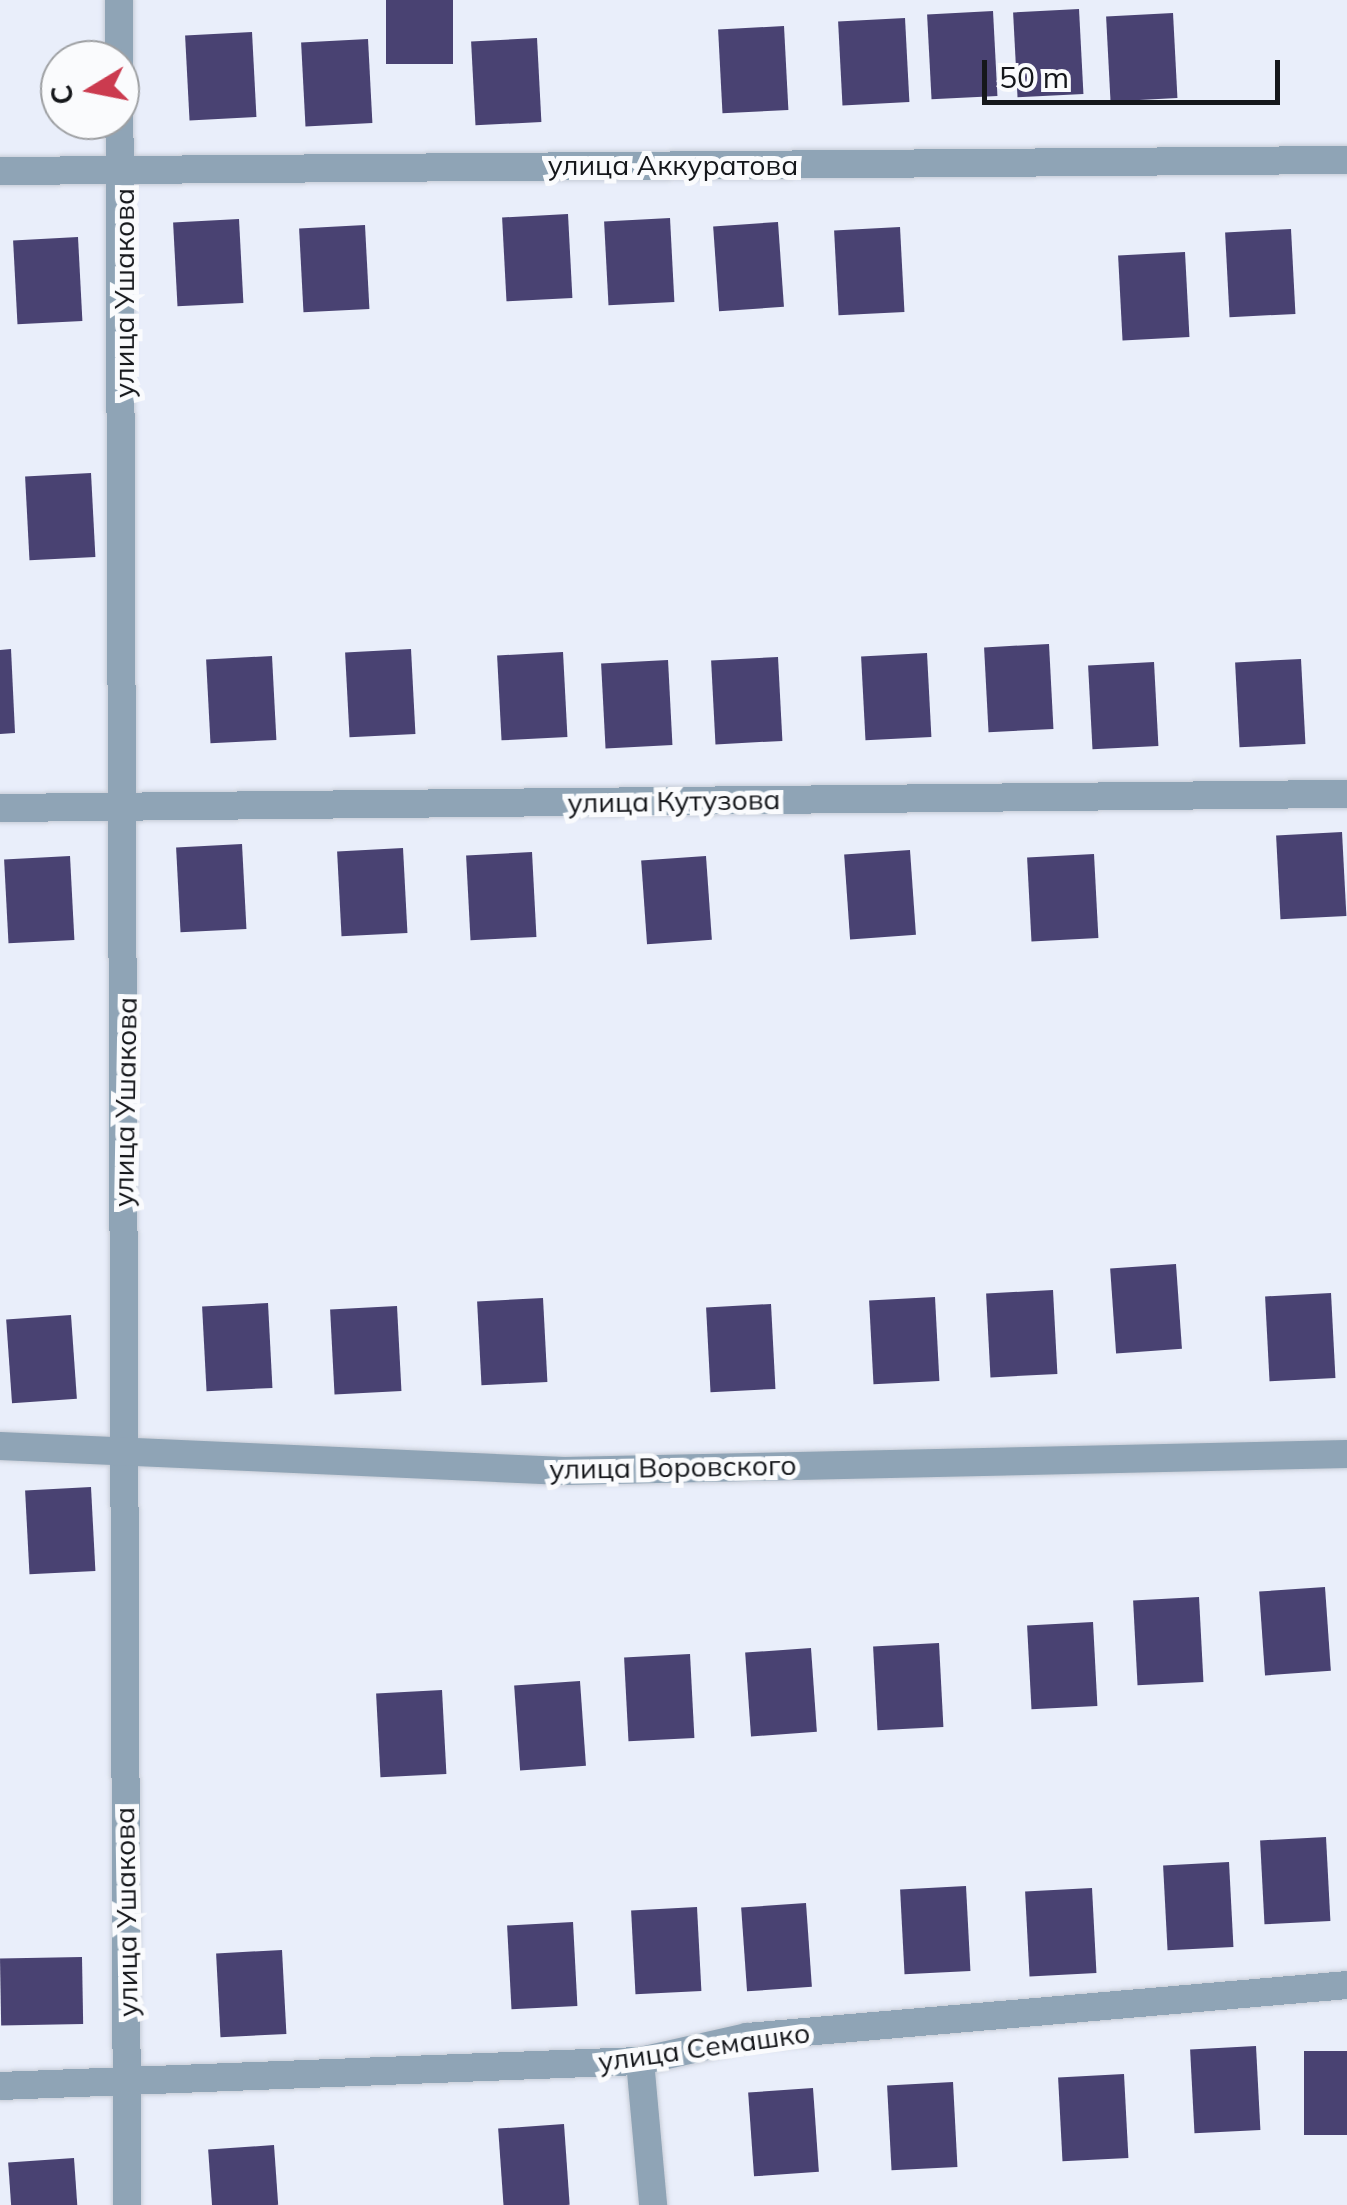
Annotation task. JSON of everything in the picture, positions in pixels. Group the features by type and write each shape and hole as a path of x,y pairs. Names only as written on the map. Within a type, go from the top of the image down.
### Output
{"street":[{"name":"улица Ушакова","path":"119,0 128,807 121,1445 127,2205"},
{"name":"улица Аккуратова","path":"0,171 1347,160"},
{"name":"улица Кутузова","path":"0,808 1347,794"},
{"name":"улица Воровского","path":"0,1446 121,1445 564,1471 1347,1454"},
{"name":"улица Семашко","path":"0,2086 128,2085 640,2062 746,2037 1347,1985"},
{"path":"640,2062 653,2205"}],"building":[{"path":"386,0 453,0 453,64 386,64"},
{"path":"1079,9 1083,94 1018,97 1013,12"},
{"path":"993,11 997,96 932,99 927,14"},
{"path":"1173,13 1177,98 1111,101 1106,17"},
{"path":"905,18 909,102 842,105 838,22"},
{"path":"784,26 788,110 722,113 718,29"},
{"path":"252,32 256,117 190,120 185,36"},
{"path":"537,38 541,122 475,125 471,41"},
{"path":"368,39 372,123 305,126 301,43"},
{"path":"568,214 572,298 506,301 502,217"},
{"path":"670,218 674,302 608,305 604,221"},
{"path":"239,219 243,303 177,306 173,222"},
{"path":"778,222 784,307 719,311 713,227"},
{"path":"365,225 369,309 303,312 299,228"},
{"path":"900,227 904,312 839,315 834,230"},
{"path":"1291,229 1295,314 1230,317 1225,232"},
{"path":"78,237 82,321 17,324 13,240"},
{"path":"1185,252 1189,337 1123,340 1118,256"},
{"path":"91,473 95,557 29,560 25,476"},
{"path":"1049,644 1053,729 989,732 984,647"},
{"path":"11,649 15,733 0,734 0,650"},
{"path":"411,649 415,734 350,737 345,652"},
{"path":"563,652 567,737 502,740 497,655"},
{"path":"927,653 931,737 865,740 861,656"},
{"path":"272,656 276,740 210,743 206,659"},
{"path":"778,657 782,741 715,744 711,661"},
{"path":"1301,659 1305,744 1240,747 1235,662"},
{"path":"668,660 672,745 606,748 601,664"},
{"path":"1154,662 1158,746 1092,749 1088,665"},
{"path":"1342,832 1346,916 1280,919 1276,835"},
{"path":"242,844 246,929 181,932 176,847"},
{"path":"403,848 407,933 342,936 337,851"},
{"path":"910,850 916,935 850,939 844,855"},
{"path":"532,852 536,937 471,940 466,855"},
{"path":"1094,854 1098,938 1031,941 1027,858"},
{"path":"70,856 74,940 8,943 4,859"},
{"path":"706,856 712,940 647,944 641,861"},
{"path":"1176,1264 1182,1349 1116,1353 1110,1269"},
{"path":"1053,1290 1057,1374 990,1377 986,1294"},
{"path":"1331,1293 1335,1378 1270,1381 1265,1296"},
{"path":"935,1297 939,1381 873,1384 869,1300"},
{"path":"543,1298 547,1382 481,1385 477,1301"},
{"path":"268,1303 272,1388 207,1391 202,1306"},
{"path":"771,1304 775,1389 711,1392 706,1307"},
{"path":"397,1306 401,1391 335,1394 330,1310"},
{"path":"71,1315 77,1399 12,1403 6,1320"},
{"path":"91,1487 95,1571 29,1574 25,1490"},
{"path":"1325,1587 1331,1671 1265,1675 1259,1592"},
{"path":"1199,1597 1203,1682 1138,1685 1133,1600"},
{"path":"1093,1622 1097,1706 1031,1709 1027,1625"},
{"path":"939,1643 943,1727 877,1730 873,1646"},
{"path":"811,1648 817,1732 751,1736 745,1653"},
{"path":"690,1654 694,1738 628,1741 624,1657"},
{"path":"580,1681 586,1766 520,1770 514,1686"},
{"path":"442,1690 446,1774 380,1777 376,1693"},
{"path":"1326,1837 1330,1921 1264,1924 1260,1840"},
{"path":"1229,1862 1233,1947 1168,1950 1163,1865"},
{"path":"966,1886 970,1971 905,1974 900,1889"},
{"path":"1092,1888 1096,1973 1030,1976 1025,1892"},
{"path":"806,1903 812,1987 747,1991 741,1908"},
{"path":"697,1907 701,1991 635,1994 631,1910"},
{"path":"573,1922 577,2006 511,2009 507,1925"},
{"path":"282,1950 286,2034 220,2037 216,1953"},
{"path":"82,1957 83,2024 1,2025 0,1958"},
{"path":"1256,2046 1260,2130 1194,2133 1190,2049"},
{"path":"1304,2051 1347,2051 1347,2135 1304,2135"},
{"path":"1124,2074 1128,2158 1062,2161 1058,2077"},
{"path":"953,2082 957,2167 892,2170 887,2085"},
{"path":"813,2088 819,2172 754,2176 748,2093"},
{"path":"564,2124 570,2205 504,2205 498,2129"},
{"path":"274,2145 278,2205 212,2205 208,2150"},
{"path":"74,2158 77,2205 11,2205 8,2163"}]}
